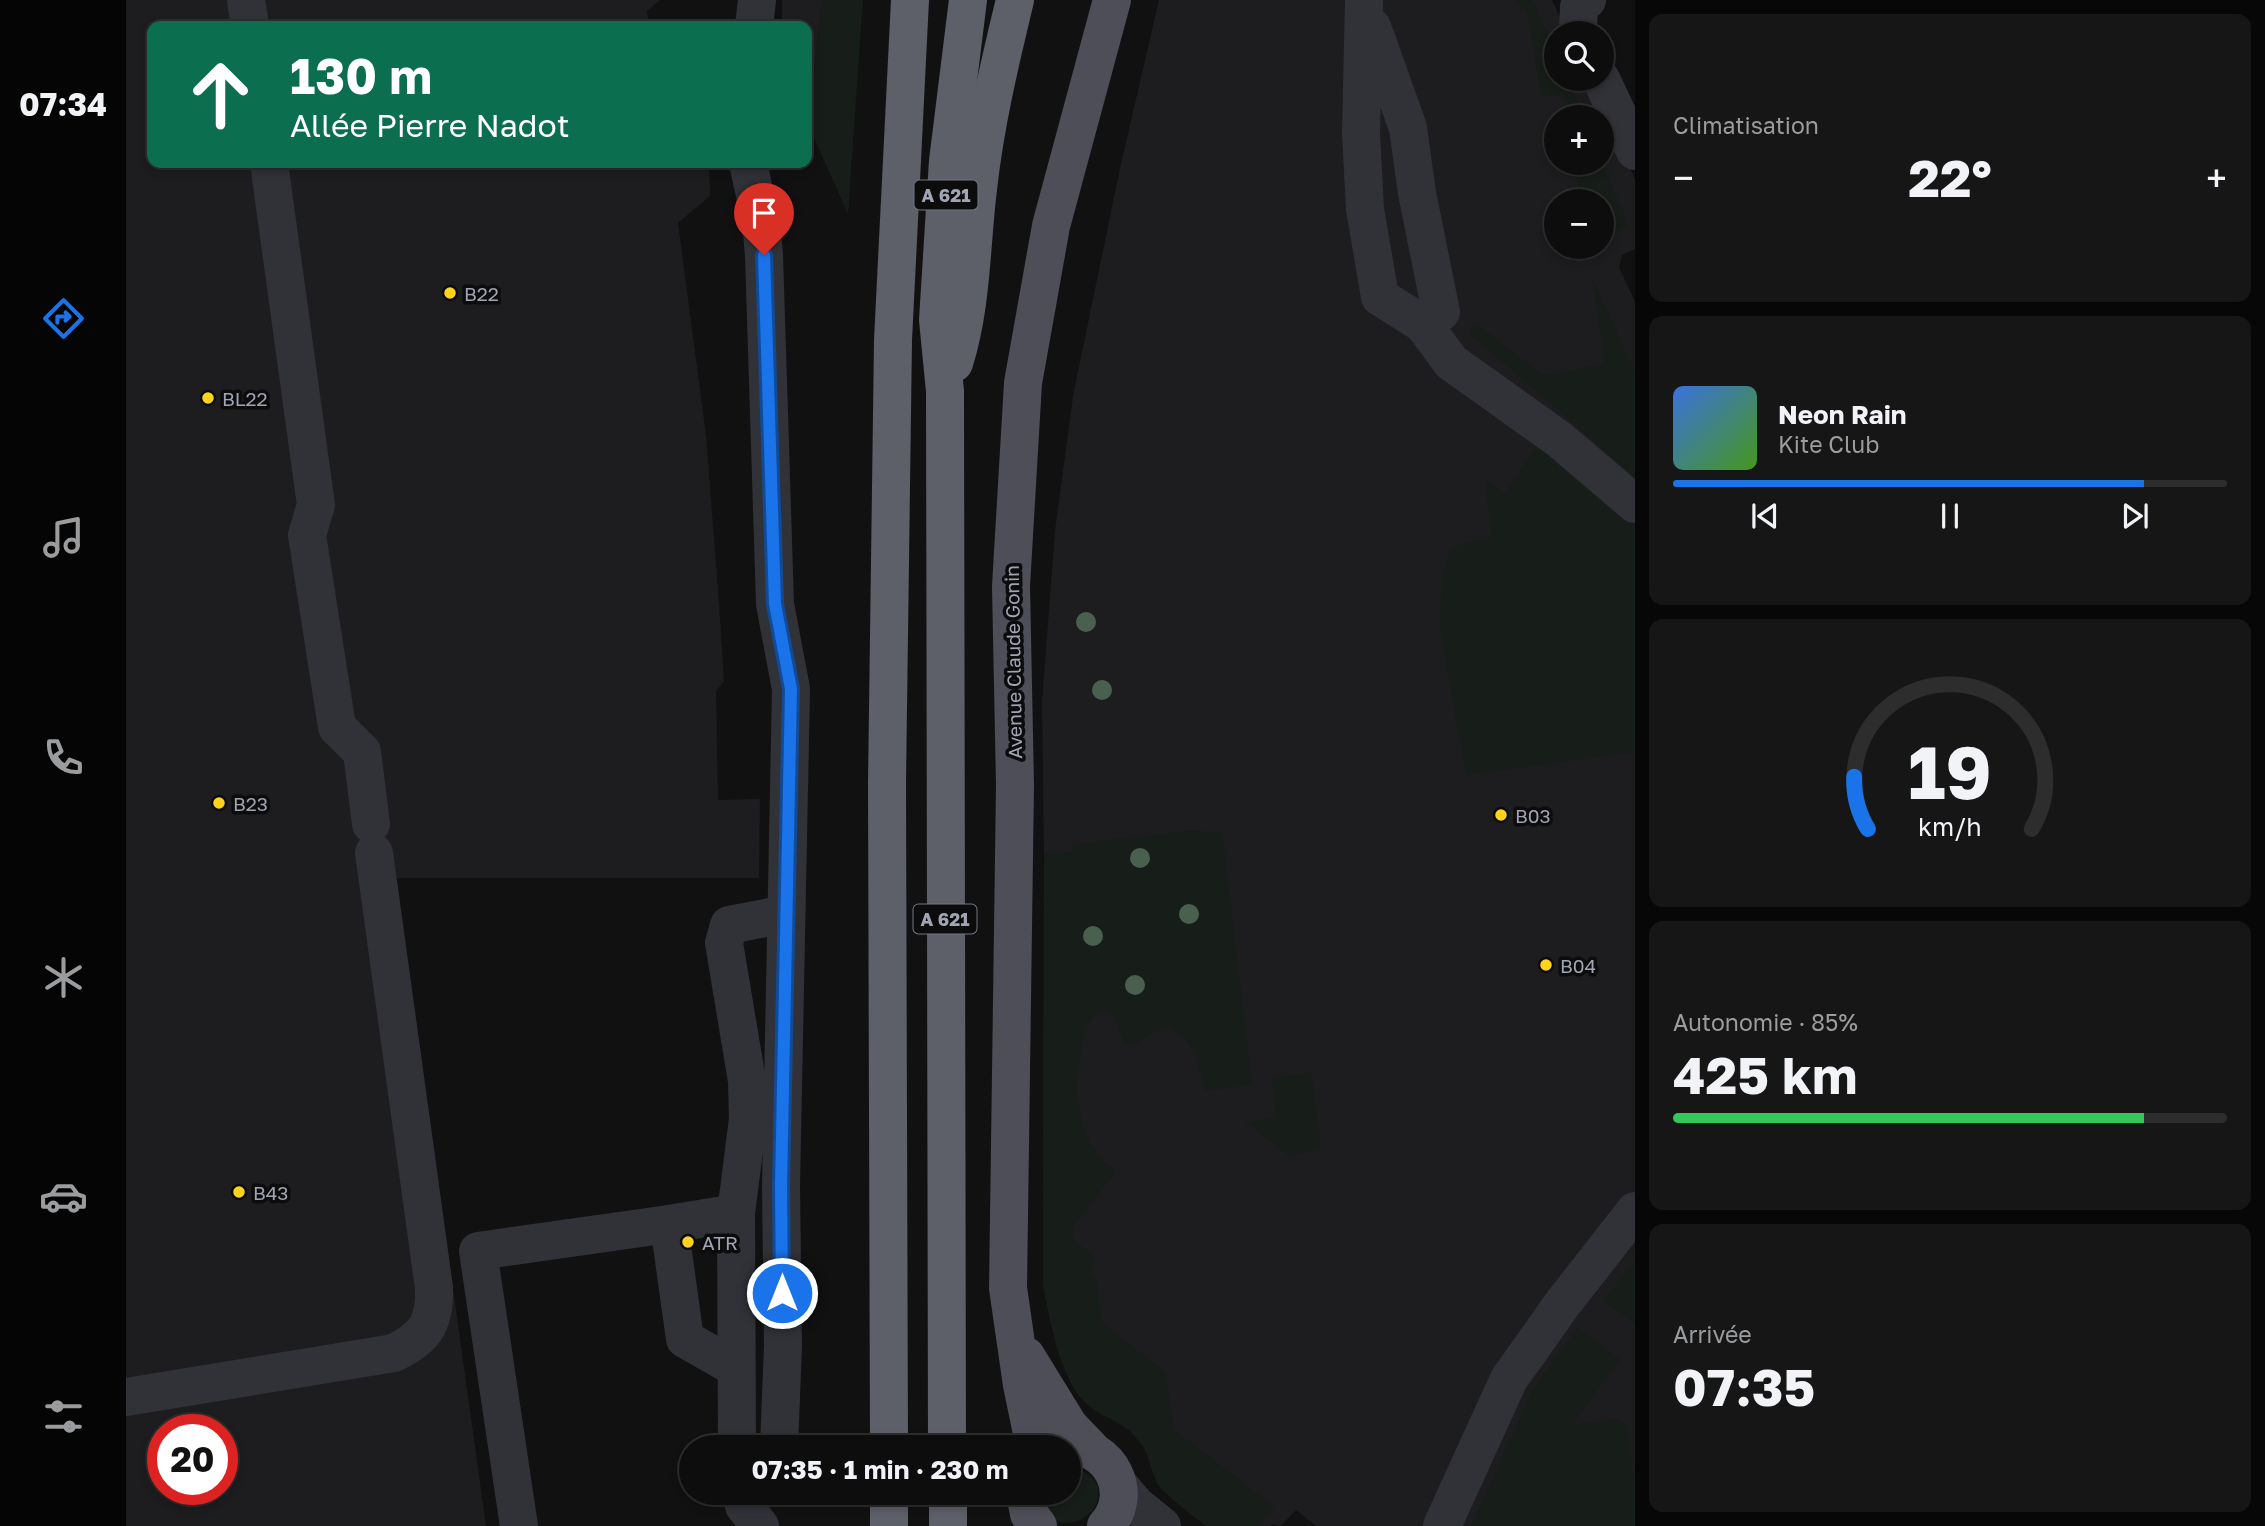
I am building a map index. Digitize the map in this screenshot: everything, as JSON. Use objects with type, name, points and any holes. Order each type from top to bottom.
[{"type":"highway","points":[[905,114],[910,0]]},
{"type":"highway","name":"A 621","points":[[889,1435],[887,783],[893,340],[905,114],[920,0]]},
{"type":"highway","name":"A 621","points":[[947,1435],[945,391],[938,320],[948,161],[968,0]]},
{"type":"highway","points":[[945,391],[964,335],[978,185],[1000,63],[1015,0]]},
{"type":"highway","points":[[889,1505],[889,1526]]},
{"type":"highway","points":[[948,1505],[948,1526]]},
{"type":"main road","name":"Avenue Claude Gonin","points":[[1032,1435],[1022,1385],[1009,1288],[1015,785],[1010,586],[1023,383],[1051,226],[1112,0]]},
{"type":"main road","name":"Avenue Claude Gonin","points":[[1016,1335],[1037,1376],[1069,1426],[1071,1435]]},
{"type":"main road","name":"Avenue Claude Gonin","points":[[1081,1451],[1109,1464],[1119,1485]]},
{"type":"main road","points":[[1106,1526],[1119,1502],[1119,1485]]},
{"type":"street","points":[[246,0],[249,21]]},
{"type":"street","points":[[755,21],[757,0]]},
{"type":"street","points":[[1578,21],[1579,6],[1587,0]]},
{"type":"street","points":[[1365,4],[1408,128],[1417,193],[1441,312],[1423,324]]},
{"type":"street","points":[[1365,4],[1361,133],[1365,209],[1380,297],[1423,324],[1451,362],[1560,440],[1635,504]]},
{"type":"street","points":[[1607,91],[1635,151]]},
{"type":"street","points":[[126,1397],[394,1353],[427,1330],[435,1309],[362,752],[337,727],[307,535],[316,505],[270,168]]},
{"type":"street","points":[[749,168],[761,222],[764,255],[775,604],[791,689],[781,1186],[783,1346],[779,1435]]},
{"type":"street","points":[[737,1435],[736,1213],[748,1119],[747,1081],[724,943],[729,925],[786,914]]},
{"type":"street","points":[[1441,1526],[1509,1379],[1563,1303],[1635,1211]]},
{"type":"street","points":[[519,1526],[478,1251],[736,1213]]},
{"type":"street","points":[[669,1224],[685,1339],[736,1368]]},
{"type":"street","points":[[1119,1485],[1136,1505],[1162,1526]]},
{"type":"street","points":[[744,1505],[760,1526]]},
{"type":"street","points":[[768,1526],[772,1505]]},
{"type":"shaded area","points":[[126,0],[660,0],[647,11],[648,21],[147,21],[147,168],[709,168],[710,196],[678,223],[706,435],[719,604],[724,681],[716,691],[718,800],[760,799],[759,878],[396,878],[486,1526],[126,1526]]},
{"type":"shaded area","points":[[782,0],[823,0],[812,84],[812,21],[782,21]]},
{"type":"shaded area","points":[[823,0],[863,0],[848,214],[812,133],[812,84]]},
{"type":"shaded area","points":[[1159,0],[1552,0],[1562,21],[1544,21],[1544,91],[1594,91],[1600,105],[1544,105],[1544,175],[1614,175],[1614,134],[1635,179],[1635,249],[1622,255],[1619,267],[1635,302],[1635,1526],[1316,1526],[1296,1510],[1281,1526],[1206,1526],[1160,1487],[1146,1450],[1128,1428],[1090,1406],[1080,1396],[1063,1364],[1043,1286],[1042,702],[1055,531],[1073,396],[1120,168]]},
{"type":"shaded area","points":[[1514,0],[1533,0],[1544,25],[1544,91],[1572,91],[1578,105],[1565,105],[1563,95],[1541,97],[1527,11]]},
{"type":"shaded area","points":[[1576,175],[1607,175],[1613,189],[1578,189]]},
{"type":"shaded area","points":[[1614,191],[1629,226],[1614,233]]},
{"type":"shaded area","points":[[1592,277],[1635,373],[1635,477],[1468,332],[1476,324],[1543,375],[1605,364]]},
{"type":"shaded area","points":[[1535,449],[1553,450],[1635,520],[1635,752],[1466,775],[1440,629],[1442,573],[1452,548],[1492,535],[1485,479],[1505,493]]},
{"type":"shaded area","points":[[1189,831],[1222,832],[1252,1084],[1206,1091],[1194,1054],[1178,1032],[1169,1027],[1151,1033],[1136,1045],[1125,1044],[1112,1014],[1102,1011],[1096,1013],[1087,1027],[1081,1049],[1078,1098],[1089,1142],[1101,1158],[1116,1171],[1072,1228],[1073,1240],[1093,1255],[1094,1266],[1089,1273],[1096,1280],[1102,1323],[1165,1372],[1174,1430],[1274,1506],[1259,1526],[1206,1526],[1160,1488],[1138,1439],[1127,1428],[1089,1406],[1070,1382],[1053,1333],[1043,1286],[1044,853],[1072,852],[1072,844]]},
{"type":"shaded area","points":[[1311,1072],[1321,1147],[1291,1157],[1245,1122],[1276,1118],[1272,1078]]},
{"type":"shaded area","points":[[1635,1260],[1635,1324],[1603,1301]]},
{"type":"shaded area","points":[[1578,1328],[1620,1359],[1572,1425],[1616,1418],[1627,1427],[1635,1486],[1635,1526],[1471,1526],[1533,1390]]},
{"type":"shaded area","points":[[1081,1471],[1094,1479],[1098,1498],[1094,1508],[1086,1516],[1075,1522],[1062,1523],[1048,1512],[1045,1505],[1081,1505]]},
{"type":"place","name":"B22","points":[[450,293]]},
{"type":"place","name":"BL22","points":[[208,398]]},
{"type":"place","name":"B23","points":[[219,803]]},
{"type":"place","name":"B03","points":[[1501,815]]},
{"type":"place","name":"B04","points":[[1546,965]]},
{"type":"place","name":"B43","points":[[239,1192]]},
{"type":"place","name":"ATR","points":[[688,1242]]},
{"type":"route","points":[[764,255],[775,604],[791,689],[781,1186],[782,1293]]}]
